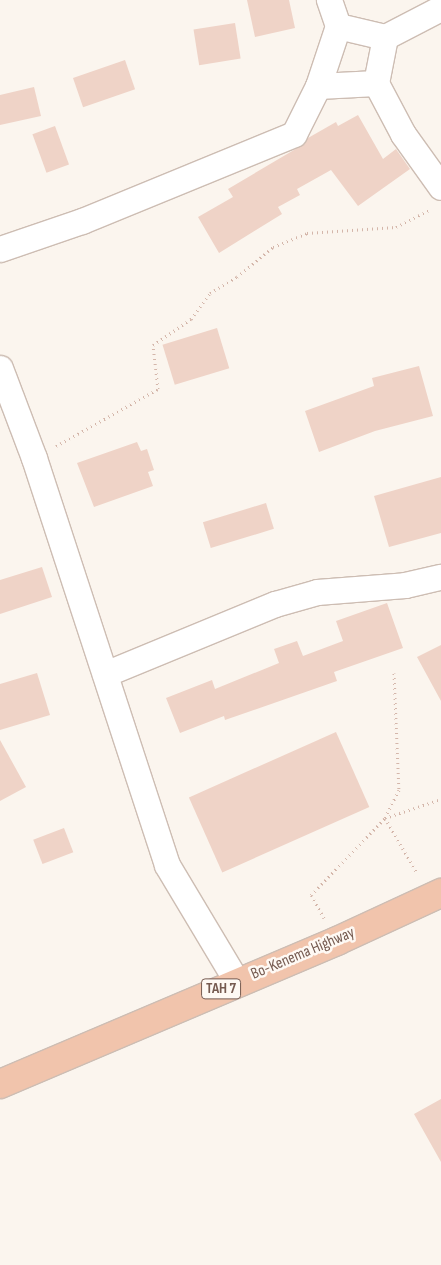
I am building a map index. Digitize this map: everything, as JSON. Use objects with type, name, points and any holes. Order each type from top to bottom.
[{"type":"highway","name":"Bo-Kenema Highway","points":[[0,1084],[336,941],[436,895]]},
{"type":"street","points":[[0,249],[82,221],[294,134],[318,86],[338,26],[329,0]]},
{"type":"street","points":[[338,26],[385,37],[441,8]]},
{"type":"street","points":[[385,37],[376,83],[437,198]]},
{"type":"street","points":[[318,86],[376,83]]},
{"type":"street","points":[[0,368],[34,458],[167,865],[237,982]]},
{"type":"street","points":[[106,674],[275,604],[317,592],[405,586],[441,577]]},
{"type":"path","points":[[34,458],[158,389],[153,345],[191,319],[210,293],[237,276],[273,247],[307,233],[396,227],[437,198]]},
{"type":"path","points":[[336,941],[311,895],[385,818],[399,790],[394,672]]},
{"type":"path","points":[[385,818],[441,799]]},
{"type":"path","points":[[385,818],[436,895]]},
{"type":"building","points":[[247,0],[289,0],[295,28],[255,37]]},
{"type":"building","points":[[235,23],[241,59],[199,65],[194,30]]},
{"type":"building","points":[[125,60],[135,89],[83,107],[73,78]]},
{"type":"building","points":[[34,87],[41,116],[0,125],[0,95]]},
{"type":"building","points":[[358,115],[383,159],[396,149],[410,169],[358,206],[331,170],[297,189],[300,195],[278,207],[282,214],[219,253],[198,217],[233,197],[228,189],[299,147],[308,138],[336,122],[338,126]]},
{"type":"building","points":[[55,126],[69,165],[46,173],[32,134]]},
{"type":"building","points":[[217,328],[229,368],[175,385],[162,345]]},
{"type":"building","points":[[419,366],[433,416],[375,431],[319,452],[305,411],[374,386],[372,378]]},
{"type":"building","points":[[137,442],[141,451],[147,449],[154,470],[148,472],[153,486],[94,507],[77,463]]},
{"type":"building","points":[[441,477],[441,533],[389,547],[374,496]]},
{"type":"building","points":[[266,503],[274,529],[211,548],[203,522]]},
{"type":"building","points":[[42,567],[52,597],[0,614],[0,580]]},
{"type":"building","points":[[387,603],[403,648],[334,672],[337,681],[225,720],[224,716],[180,733],[166,698],[212,680],[215,689],[279,663],[274,649],[297,641],[303,656],[343,641],[336,621]]},
{"type":"building","points":[[441,645],[441,701],[417,657]]},
{"type":"building","points":[[37,673],[50,715],[0,730],[0,684]]},
{"type":"building","points":[[336,732],[369,807],[222,872],[189,797]]},
{"type":"building","points":[[0,740],[26,787],[0,801]]},
{"type":"building","points":[[64,828],[73,852],[43,864],[33,840]]},
{"type":"building","points":[[441,1099],[441,1162],[414,1114]]}]
